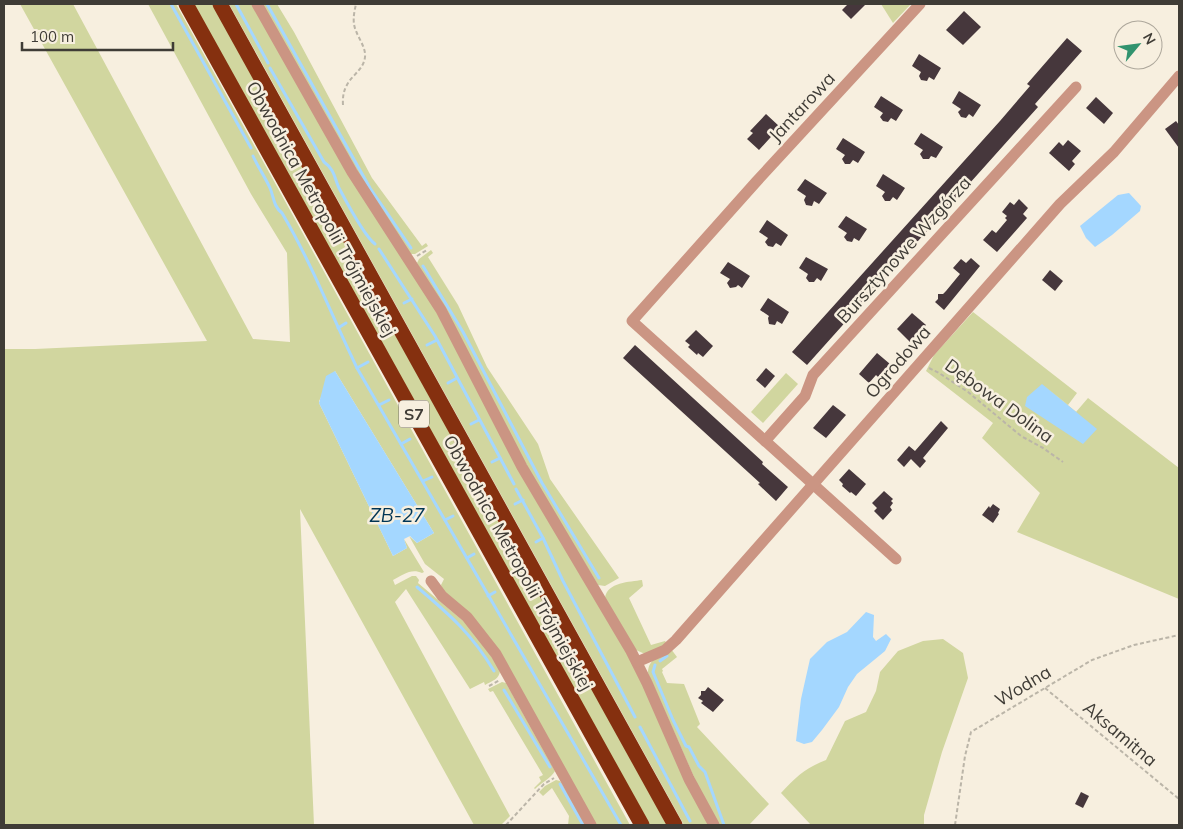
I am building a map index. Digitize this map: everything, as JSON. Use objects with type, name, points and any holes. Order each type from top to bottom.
[{"type":"highway","name":"Obwodnica Metropolii Trójmiejskiej","points":[[186,4],[642,825]]},
{"type":"highway","name":"Obwodnica Metropolii Trójmiejskiej","points":[[220,4],[675,825]]},
{"type":"street","points":[[257,4],[352,172],[441,310],[522,467],[637,662],[689,779],[714,825]]},
{"type":"street","name":"Jantarowa","points":[[765,440],[632,322],[920,4]]},
{"type":"street","name":"Ogrodowa","points":[[637,662],[665,650],[676,640],[1060,204],[1114,152],[1179,76]]},
{"type":"street","name":"Bursztynowe Wzgórza","points":[[765,440],[805,396],[814,375],[1076,87]]},
{"type":"street","points":[[765,440],[896,559]]},
{"type":"street","points":[[431,581],[442,596],[467,617],[496,654],[591,825]]},
{"type":"path","points":[[343,106],[342,95],[365,56],[362,43],[355,29],[353,14],[356,4]]},
{"type":"path","name":"Dębowa Dolina","points":[[919,366],[932,368],[968,392],[1021,436],[1044,448],[1063,462]]},
{"type":"path","name":"Wodna","points":[[954,825],[964,756],[971,732],[1092,660],[1134,645],[1179,635]]},
{"type":"path","name":"Aksamitna","points":[[1045,688],[1179,799]]},
{"type":"path","points":[[506,825],[546,782]]},
{"type":"green space","points":[[20,4],[73,4],[253,339],[290,342],[287,253],[251,194],[148,4],[176,4],[630,825],[595,825],[505,662],[443,592],[441,585],[444,579],[425,564],[409,536],[417,543],[434,533],[335,371],[319,403],[393,556],[407,548],[404,539],[424,572],[414,571],[404,574],[393,580],[395,585],[412,576],[416,576],[419,580],[418,583],[467,624],[482,642],[500,670],[499,676],[493,681],[485,685],[484,682],[470,689],[406,589],[395,602],[510,816],[501,825],[474,825],[300,509],[314,825],[4,825],[4,349],[207,341]]},
{"type":"green space","points":[[193,4],[212,4],[667,825],[648,825]]},
{"type":"green space","points":[[229,4],[252,4],[431,302],[629,656],[709,825],[684,825]]},
{"type":"green space","points":[[262,4],[277,4],[294,32],[372,178],[422,246],[426,243],[428,246],[415,254],[410,254],[369,193]]},
{"type":"green space","points":[[881,4],[911,4],[893,23]]},
{"type":"green space","points":[[431,250],[433,253],[428,257],[458,305],[487,367],[538,444],[550,479],[619,578],[605,586],[598,585],[538,486],[417,263],[419,259]]},
{"type":"green space","points":[[973,312],[1077,393],[1068,405],[1042,384],[1076,412],[1088,398],[1179,468],[1179,599],[1017,532],[1040,493],[982,438],[993,423],[926,371],[934,355]]},
{"type":"green space","points":[[786,373],[798,384],[763,423],[751,412]]},
{"type":"green space","points":[[642,580],[643,586],[629,598],[651,645],[665,641],[668,645],[645,654],[636,650],[605,598],[614,586]]},
{"type":"green space","points":[[943,639],[963,653],[968,678],[942,752],[924,815],[924,825],[811,825],[781,793],[801,774],[812,766],[826,760],[845,721],[866,712],[876,691],[880,672],[898,651],[923,641]]},
{"type":"green space","points":[[671,649],[677,657],[662,669],[667,683],[684,684],[700,724],[697,727],[769,804],[749,825],[718,825],[705,802],[648,673],[652,661]]},
{"type":"green space","points":[[502,682],[506,683],[555,771],[535,789],[541,781],[539,777],[543,775],[493,691],[490,692],[488,689]]},
{"type":"green space","points":[[556,780],[560,781],[587,825],[568,825],[569,816],[552,788],[543,796],[539,792]]},
{"type":"water","points":[[1129,193],[1141,206],[1140,211],[1095,247],[1086,238],[1080,226],[1118,195]]},
{"type":"water","name":"ZB-27","points":[[335,371],[434,533],[417,543],[410,536],[404,539],[407,548],[393,556],[319,403],[326,376]]},
{"type":"water","points":[[1042,384],[1097,429],[1083,444],[1025,406],[1027,397]]},
{"type":"water","points":[[866,612],[874,615],[873,637],[876,641],[886,634],[891,639],[885,651],[857,674],[848,687],[839,707],[812,742],[804,744],[796,741],[801,699],[810,659],[827,642],[847,632]]},
{"type":"building","points":[[848,4],[866,4],[851,19],[842,10]]},
{"type":"building","points":[[964,11],[981,27],[963,45],[946,30]]},
{"type":"building","points":[[1067,38],[1082,51],[1035,104],[1038,107],[807,365],[792,352],[1000,121],[1030,86],[1027,84]]},
{"type":"building","points":[[919,54],[941,68],[934,80],[929,77],[927,81],[921,80],[919,76],[921,72],[912,66]]},
{"type":"building","points":[[959,91],[981,105],[973,117],[969,114],[966,118],[961,117],[958,112],[961,109],[952,103]]},
{"type":"building","points":[[881,96],[903,110],[896,121],[891,118],[888,122],[883,121],[880,117],[883,113],[874,107]]},
{"type":"building","points":[[1096,97],[1113,113],[1104,124],[1086,108]]},
{"type":"building","points":[[766,114],[780,127],[759,150],[747,139],[753,133],[750,131]]},
{"type":"building","points":[[1176,121],[1179,125],[1179,148],[1165,129]]},
{"type":"building","points":[[921,133],[943,147],[936,158],[931,156],[929,159],[923,159],[920,154],[923,150],[914,144]]},
{"type":"building","points":[[843,138],[865,152],[858,163],[853,160],[850,164],[845,164],[842,159],[845,155],[836,149]]},
{"type":"building","points":[[1068,140],[1081,151],[1072,161],[1075,164],[1069,171],[1049,153],[1059,142],[1063,146]]},
{"type":"building","points":[[883,174],[905,188],[897,200],[893,197],[890,201],[885,201],[882,196],[885,192],[876,186]]},
{"type":"building","points":[[805,179],[827,193],[819,204],[814,201],[812,206],[806,205],[804,200],[806,196],[797,190]]},
{"type":"building","points":[[1019,199],[1028,208],[1023,214],[1027,218],[997,252],[983,240],[992,230],[996,233],[1007,220],[1005,218],[1007,216],[1002,212],[1010,202],[1014,205]]},
{"type":"building","points":[[846,216],[867,229],[859,241],[854,238],[852,242],[847,241],[844,237],[847,233],[838,227]]},
{"type":"building","points":[[767,220],[788,235],[781,246],[776,243],[773,247],[768,246],[765,242],[768,238],[759,232]]},
{"type":"building","points":[[806,257],[828,269],[821,281],[817,278],[814,282],[809,282],[806,278],[808,274],[799,268]]},
{"type":"building","points":[[971,258],[980,266],[944,310],[935,302],[938,299],[938,294],[943,294],[960,274],[953,268],[961,259],[966,263]]},
{"type":"building","points":[[728,262],[750,276],[742,288],[738,285],[730,288],[727,283],[730,279],[720,273]]},
{"type":"building","points":[[1050,270],[1063,281],[1055,291],[1042,280]]},
{"type":"building","points":[[768,298],[789,312],[782,324],[777,321],[775,325],[769,324],[769,316],[760,310]]},
{"type":"building","points":[[912,313],[926,325],[910,342],[897,329]]},
{"type":"building","points":[[696,330],[713,346],[703,357],[698,353],[697,355],[688,347],[690,345],[685,341]]},
{"type":"building","points":[[635,345],[788,487],[776,501],[758,484],[760,483],[623,358]]},
{"type":"building","points":[[877,353],[890,364],[878,377],[876,375],[869,383],[859,374]]},
{"type":"building","points":[[766,368],[775,376],[765,388],[756,380]]},
{"type":"building","points":[[833,405],[846,415],[826,438],[813,428]]},
{"type":"building","points":[[941,421],[948,428],[923,458],[926,461],[920,468],[911,459],[904,467],[897,460],[909,446],[915,451]]},
{"type":"building","points":[[849,469],[866,484],[856,496],[842,486],[843,484],[839,480]]},
{"type":"building","points":[[884,491],[893,499],[891,501],[893,503],[890,507],[892,510],[883,520],[874,511],[877,508],[872,503]]},
{"type":"building","points":[[993,504],[1000,509],[993,523],[982,515]]},
{"type":"building","points":[[708,687],[724,700],[713,712],[701,703],[703,701],[698,698],[701,695],[701,691],[705,691]]},
{"type":"building","points":[[1081,792],[1089,796],[1083,808],[1075,804]]},
{"type":"waterway","points":[[171,4],[251,148]]},
{"type":"waterway","points":[[236,4],[268,63]]},
{"type":"waterway","points":[[267,4],[370,188],[411,248]]},
{"type":"waterway","points":[[270,68],[324,162],[332,171],[356,218],[375,244]]},
{"type":"waterway","points":[[253,156],[270,188],[275,204],[282,213],[321,289],[357,368],[621,825]]},
{"type":"waterway","points":[[379,249],[435,336],[514,484]]},
{"type":"waterway","points":[[423,266],[463,332],[542,483],[599,578]]},
{"type":"waterway","points":[[404,303],[412,299]]},
{"type":"waterway","points":[[338,328],[346,323]]},
{"type":"waterway","points":[[427,345],[437,340]]},
{"type":"waterway","points":[[357,368],[368,362]]},
{"type":"waterway","points":[[448,383],[457,378]]},
{"type":"waterway","points":[[379,405],[389,400]]},
{"type":"waterway","points":[[471,424],[479,420]]},
{"type":"waterway","points":[[401,444],[410,439]]},
{"type":"waterway","points":[[492,462],[500,458]]},
{"type":"waterway","points":[[423,481],[432,477]]},
{"type":"waterway","points":[[516,489],[635,717]]},
{"type":"waterway","points":[[515,504],[523,500]]},
{"type":"waterway","points":[[445,520],[453,516]]},
{"type":"waterway","points":[[536,542],[543,538]]},
{"type":"waterway","points":[[467,558],[474,554]]},
{"type":"waterway","points":[[417,587],[459,625],[477,646],[494,671]]},
{"type":"waterway","points":[[488,596],[495,592]]},
{"type":"waterway","points":[[660,661],[667,656]]},
{"type":"waterway","points":[[655,665],[653,672],[673,720],[686,746],[689,747],[699,766],[705,772],[724,825]]},
{"type":"waterway","points":[[504,690],[550,767]]},
{"type":"waterway","points":[[640,727],[690,821]]},
{"type":"waterway","points":[[560,784],[583,825]]}]
